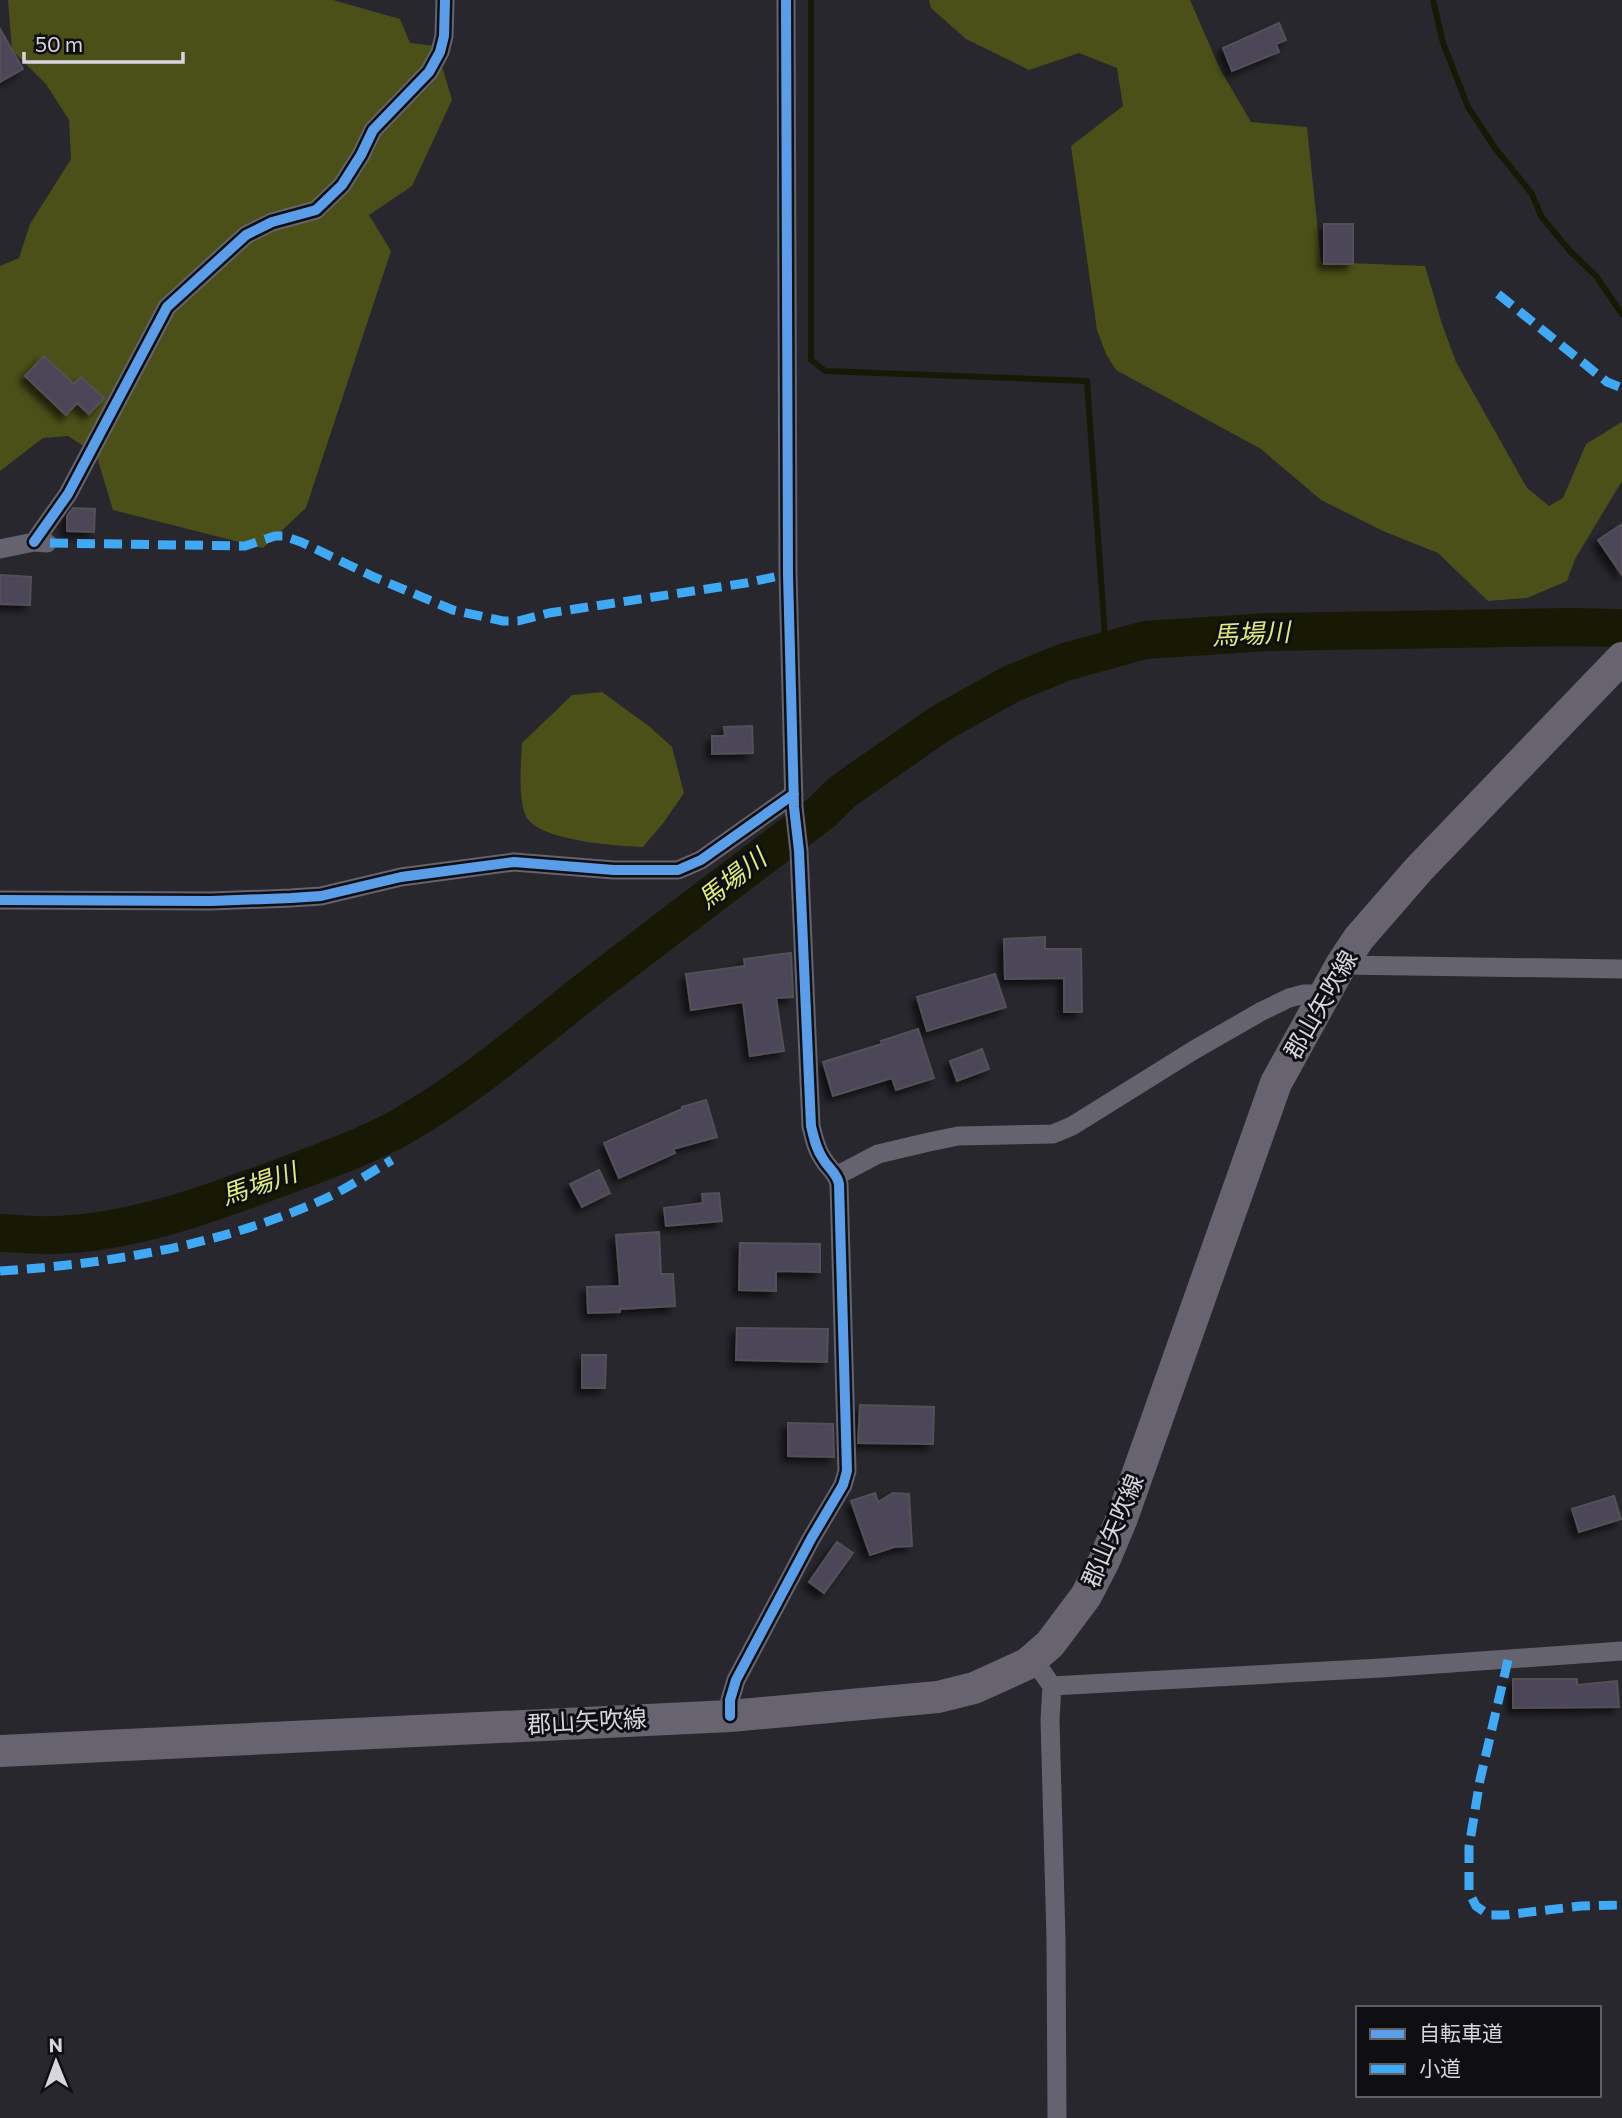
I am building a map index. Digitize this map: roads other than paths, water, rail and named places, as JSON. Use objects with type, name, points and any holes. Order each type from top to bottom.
[{"type":"main road","name":"郡山矢吹線","points":[[0,1751],[730,1716],[938,1697],[974,1688],[1027,1664],[1050,1644],[1086,1596],[1104,1562],[1276,1083],[1341,965],[1359,938],[1419,869],[1622,658]]},
{"type":"street","points":[[0,549],[42,542],[167,307],[246,236],[272,222],[316,210],[342,185],[373,130],[429,72],[440,52],[444,36],[445,0]]},
{"type":"street","points":[[730,1716],[730,1700],[736,1680],[811,1539],[844,1485],[848,1471],[838,1175],[825,1163],[815,1146],[811,1126],[799,851],[794,801],[788,574],[786,0]]},
{"type":"street","points":[[0,900],[211,901],[321,896],[401,877],[514,862],[614,870],[678,870],[701,860],[794,801]]},
{"type":"street","points":[[1341,965],[1622,969]]},
{"type":"street","points":[[838,1175],[878,1154],[958,1136],[1053,1134],[1072,1126],[1262,1011],[1304,994],[1326,994]]},
{"type":"street","points":[[1052,1686],[1622,1651]]},
{"type":"street","points":[[1033,1659],[1052,1686],[1050,1720],[1056,1940],[1057,2118]]},
{"type":"waterway","points":[[811,0],[811,360],[825,371],[1087,381],[1106,651]]},
{"type":"waterway","points":[[1433,0],[1443,43],[1468,107],[1495,148],[1532,194],[1541,216],[1570,251],[1596,276],[1622,314]]},
{"type":"waterway","name":"馬場川","points":[[0,1233],[83,1233],[141,1223],[227,1197],[327,1160],[399,1128],[452,1095],[502,1058],[822,812],[842,792],[941,723],[1011,684],[1065,662],[1145,640],[1268,632],[1622,628]]}]
